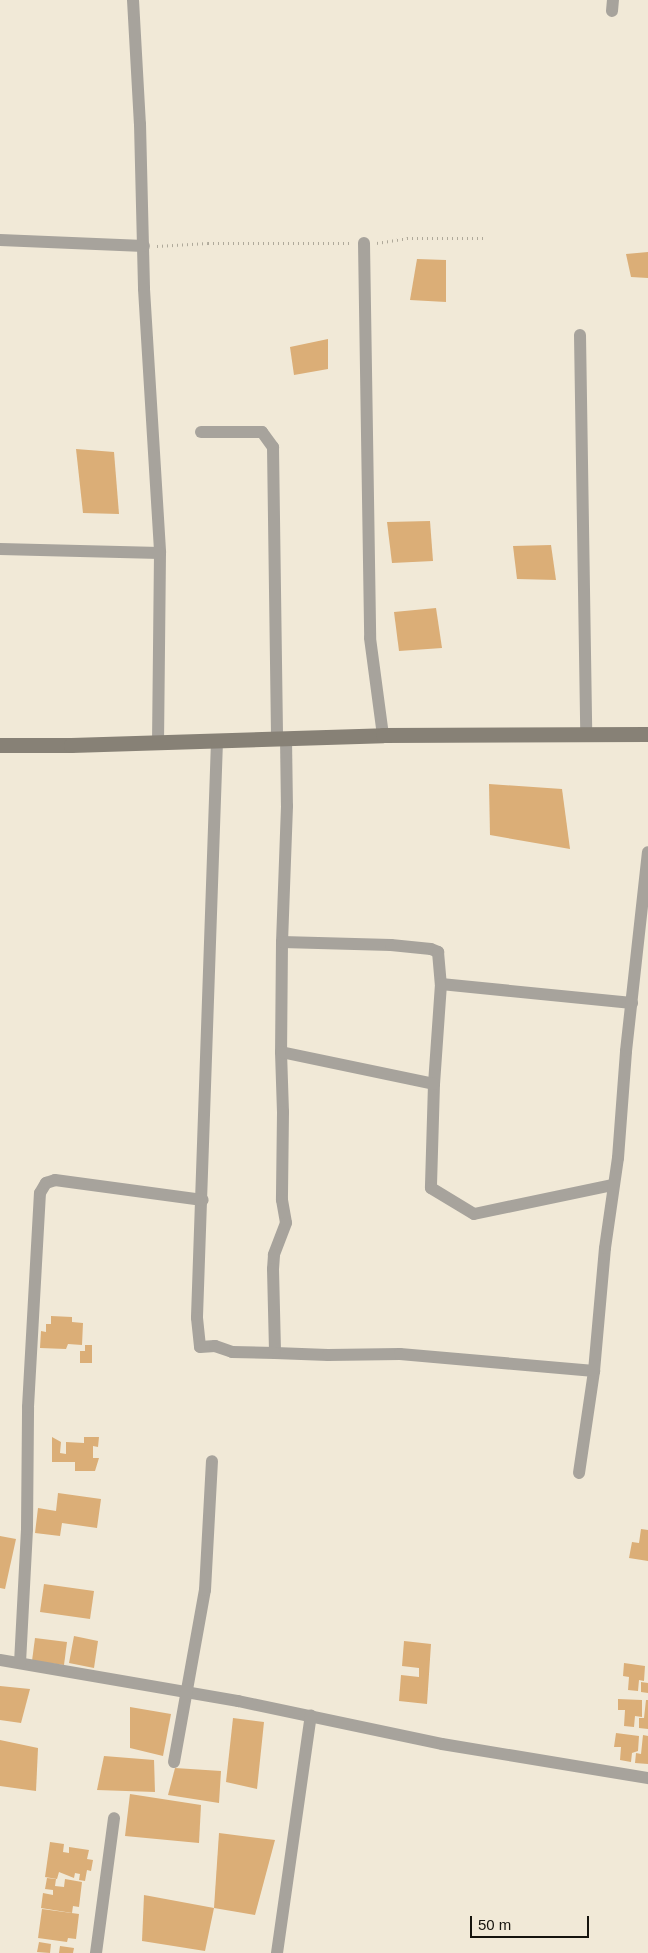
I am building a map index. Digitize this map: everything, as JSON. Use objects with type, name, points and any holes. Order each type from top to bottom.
[{"type":"main road","points":[[0,745],[71,746],[383,735],[648,734]]},
{"type":"street","points":[[132,0],[144,246],[144,289],[160,553],[158,742]]},
{"type":"street","points":[[0,240],[144,246]]},
{"type":"street","points":[[364,243],[370,638],[383,735]]},
{"type":"street","points":[[580,335],[586,735]]},
{"type":"street","points":[[201,432],[262,432],[274,447],[281,738],[287,806],[282,942],[281,1052],[283,1112],[282,1200],[286,1223],[274,1255],[274,1353]]},
{"type":"street","points":[[0,549],[160,553]]},
{"type":"street","points":[[217,741],[203,1200],[197,1282],[200,1347],[215,1346],[232,1352],[328,1355],[400,1354],[594,1371]]},
{"type":"street","points":[[578,1473],[594,1371],[613,1185],[618,1158],[626,1051],[645,905],[648,852]]},
{"type":"street","points":[[282,942],[391,945],[435,950],[438,952],[441,984],[434,1084],[431,1188],[474,1214],[613,1185]]},
{"type":"street","points":[[441,984],[632,1003]]},
{"type":"street","points":[[281,1052],[434,1084]]},
{"type":"street","points":[[20,1663],[27,1529],[28,1407],[40,1193],[46,1183],[55,1180],[203,1200]]},
{"type":"street","points":[[174,1762],[205,1590],[212,1461]]},
{"type":"street","points":[[0,1660],[109,1677],[311,1715],[442,1744],[648,1778]]},
{"type":"street","points":[[277,1953],[311,1715]]},
{"type":"street","points":[[96,1953],[114,1818]]},
{"type":"path","points":[[144,246],[208,243],[380,243],[407,238],[484,238]]},
{"type":"building","points":[[648,252],[648,278],[631,277],[626,254]]},
{"type":"building","points":[[417,259],[446,260],[446,302],[410,300]]},
{"type":"building","points":[[328,339],[328,369],[294,375],[290,347]]},
{"type":"building","points":[[76,449],[114,452],[119,514],[83,513]]},
{"type":"building","points":[[430,521],[433,561],[392,563],[387,522]]},
{"type":"building","points":[[551,545],[556,580],[517,579],[513,546]]},
{"type":"building","points":[[436,608],[442,648],[399,651],[394,612]]},
{"type":"building","points":[[489,784],[562,789],[570,849],[490,835]]},
{"type":"building","points":[[51,1316],[72,1317],[72,1322],[83,1323],[82,1345],[68,1344],[66,1349],[40,1348],[41,1331],[46,1332],[46,1324],[51,1324]]},
{"type":"building","points":[[85,1345],[92,1345],[92,1363],[80,1363],[80,1351],[85,1351]]},
{"type":"building","points":[[52,1437],[61,1442],[60,1453],[66,1454],[66,1442],[84,1443],[84,1437],[99,1437],[98,1447],[93,1446],[93,1458],[99,1458],[95,1471],[75,1471],[75,1462],[52,1462]]},
{"type":"building","points":[[58,1493],[101,1499],[97,1528],[62,1523],[60,1536],[35,1533],[38,1508],[56,1511]]},
{"type":"building","points":[[641,1529],[648,1530],[648,1561],[629,1558],[632,1542],[639,1543]]},
{"type":"building","points":[[0,1536],[16,1539],[5,1589],[0,1588]]},
{"type":"building","points":[[44,1584],[94,1591],[90,1619],[40,1612]]},
{"type":"building","points":[[74,1636],[98,1641],[94,1668],[69,1663]]},
{"type":"building","points":[[35,1638],[67,1642],[64,1665],[32,1661]]},
{"type":"building","points":[[404,1641],[431,1644],[427,1704],[399,1701],[401,1675],[419,1677],[419,1668],[402,1666]]},
{"type":"building","points":[[624,1663],[645,1666],[644,1681],[639,1680],[638,1691],[628,1690],[629,1677],[623,1676]]},
{"type":"building","points":[[641,1682],[648,1683],[648,1693],[641,1692]]},
{"type":"building","points":[[0,1686],[30,1689],[21,1723],[0,1720]]},
{"type":"building","points":[[618,1699],[642,1700],[642,1717],[635,1716],[634,1727],[624,1726],[625,1710],[618,1710]]},
{"type":"building","points":[[646,1700],[648,1700],[648,1729],[639,1728],[639,1718],[644,1718]]},
{"type":"building","points":[[130,1707],[171,1714],[163,1756],[130,1748]]},
{"type":"building","points":[[233,1718],[264,1722],[257,1789],[226,1782]]},
{"type":"building","points":[[616,1733],[639,1736],[638,1751],[632,1753],[631,1762],[620,1760],[621,1747],[614,1747]]},
{"type":"building","points":[[643,1735],[648,1736],[648,1764],[635,1763],[636,1753],[641,1754]]},
{"type":"building","points":[[0,1740],[38,1748],[36,1791],[0,1786]]},
{"type":"building","points":[[104,1756],[154,1760],[155,1792],[97,1790]]},
{"type":"building","points":[[175,1768],[221,1771],[219,1803],[168,1795]]},
{"type":"building","points":[[130,1794],[201,1805],[199,1843],[125,1836]]},
{"type":"building","points":[[219,1833],[275,1840],[255,1915],[214,1908]]},
{"type":"building","points":[[50,1842],[64,1844],[63,1852],[69,1853],[69,1847],[89,1850],[87,1859],[93,1860],[91,1871],[87,1870],[85,1881],[79,1880],[80,1874],[75,1873],[74,1878],[59,1872],[57,1879],[45,1877]]},
{"type":"building","points":[[47,1878],[56,1879],[55,1886],[64,1887],[65,1879],[82,1882],[79,1907],[73,1906],[72,1913],[41,1908],[43,1893],[53,1895],[53,1890],[45,1889]]},
{"type":"building","points":[[144,1895],[214,1908],[205,1951],[142,1941]]},
{"type":"building","points":[[42,1909],[79,1914],[76,1939],[68,1938],[67,1942],[38,1938]]},
{"type":"building","points":[[39,1942],[51,1944],[50,1953],[37,1952]]},
{"type":"building","points":[[60,1946],[74,1948],[73,1953],[59,1953]]}]
